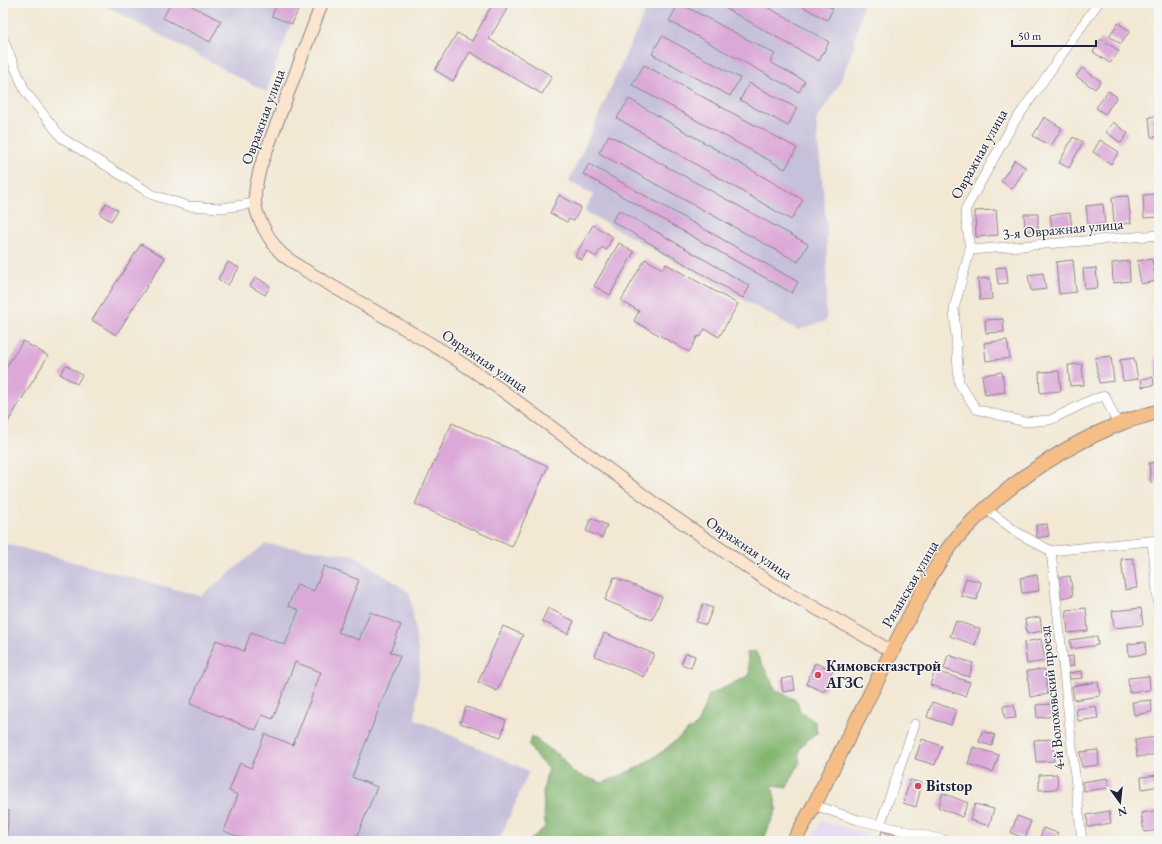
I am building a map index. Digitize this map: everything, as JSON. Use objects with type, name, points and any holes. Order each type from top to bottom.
[{"type":"main road","name":"Рязанская улица","points":[[794,841],[814,805],[927,582],[942,557],[961,533],[986,509],[1038,467],[1118,425],[1159,411]]},
{"type":"street","name":"Овражная улица","points":[[322,3],[256,184],[254,203],[262,225],[276,247],[284,256],[298,266],[454,358],[503,391],[658,506],[766,580],[891,651]]},
{"type":"street","name":"Овражная улица","points":[[1098,3],[1013,124],[965,210],[970,250],[954,308],[959,383],[976,409],[1025,422],[1050,420],[1093,399],[1105,396],[1118,425]]},
{"type":"street","points":[[3,39],[25,91],[62,138],[153,195],[188,206],[222,208],[254,203]]},
{"type":"street","name":"3-я Овражная улица","points":[[970,250],[1159,235]]},
{"type":"street","points":[[986,509],[1018,533],[1051,551],[1155,540],[1159,610]]},
{"type":"street","name":"4-й Волоховский проезд","points":[[1051,551],[1082,841]]},
{"type":"street","points":[[880,825],[915,724]]},
{"type":"street","points":[[814,805],[858,820],[948,841]]},
{"type":"shaded area","points":[[100,3],[299,3],[266,92]]},
{"type":"shaded area","points":[[649,3],[863,3],[854,46],[839,85],[816,121],[827,228],[826,321],[798,330],[584,211],[593,195],[569,181]]},
{"type":"shaded area","points":[[3,543],[201,596],[265,544],[354,555],[410,593],[420,666],[415,719],[529,771],[499,841],[3,841]]},
{"type":"shaded area","points":[[821,821],[891,841],[810,841]]},
{"type":"green space","points":[[755,651],[776,690],[797,701],[800,711],[815,722],[817,733],[800,748],[800,762],[787,787],[772,785],[777,808],[765,836],[761,841],[529,841],[545,827],[543,792],[548,768],[537,758],[529,745],[531,736],[560,756],[573,773],[603,783],[637,768],[662,752],[697,725],[709,695],[750,675],[747,653]]},
{"type":"building","points":[[171,3],[186,3],[221,21],[210,42],[163,18]]},
{"type":"building","points":[[277,3],[301,3],[292,24],[272,16]]},
{"type":"building","points":[[493,3],[498,3],[507,9],[489,39],[552,76],[542,94],[470,52],[453,81],[435,70],[457,33],[472,41]]},
{"type":"building","points":[[679,3],[775,54],[770,62],[805,81],[799,92],[669,21]]},
{"type":"building","points":[[716,3],[760,3],[829,42],[819,61]]},
{"type":"building","points":[[796,3],[823,3],[833,9],[827,20]]},
{"type":"building","points":[[1118,23],[1130,31],[1121,44],[1109,36]]},
{"type":"building","points":[[662,36],[740,78],[730,96],[652,54]]},
{"type":"building","points":[[1101,39],[1119,51],[1110,63],[1093,52]]},
{"type":"building","points":[[644,65],[797,148],[785,169],[632,85]]},
{"type":"building","points":[[1082,68],[1101,81],[1095,89],[1076,76]]},
{"type":"building","points":[[749,83],[797,108],[788,126],[740,100]]},
{"type":"building","points":[[1108,91],[1117,97],[1105,114],[1096,108]]},
{"type":"building","points":[[629,99],[803,200],[791,220],[617,118]]},
{"type":"building","points":[[1159,116],[1159,137],[1151,137],[1149,117]]},
{"type":"building","points":[[1044,117],[1062,128],[1051,146],[1033,136]]},
{"type":"building","points":[[1113,122],[1128,133],[1121,143],[1106,132]]},
{"type":"building","points":[[609,135],[808,244],[798,262],[599,153]]},
{"type":"building","points":[[1073,137],[1083,142],[1069,168],[1059,163]]},
{"type":"building","points":[[1100,140],[1119,152],[1111,164],[1093,152]]},
{"type":"building","points":[[1015,160],[1026,168],[1012,189],[1001,181]]},
{"type":"building","points":[[589,164],[798,282],[792,293],[583,174]]},
{"type":"building","points":[[1159,194],[1159,217],[1144,218],[1143,195]]},
{"type":"building","points":[[559,195],[581,207],[574,221],[569,219],[567,222],[550,213]]},
{"type":"building","points":[[1128,196],[1131,223],[1114,225],[1112,197]]},
{"type":"building","points":[[106,203],[118,210],[111,221],[100,214]]},
{"type":"building","points":[[1103,204],[1105,224],[1088,225],[1086,206]]},
{"type":"building","points":[[619,210],[750,286],[743,298],[612,221]]},
{"type":"building","points":[[996,210],[998,235],[976,237],[975,211]]},
{"type":"building","points":[[1070,213],[1072,227],[1052,229],[1050,215]]},
{"type":"building","points":[[1024,214],[1038,214],[1038,231],[1025,231]]},
{"type":"building","points":[[593,225],[613,237],[606,250],[602,247],[596,257],[587,251],[582,260],[575,256]]},
{"type":"building","points":[[619,243],[634,252],[610,295],[594,286]]},
{"type":"building","points":[[141,244],[165,258],[116,335],[92,320]]},
{"type":"building","points":[[645,259],[663,269],[666,264],[738,304],[719,337],[705,329],[700,337],[698,336],[689,352],[634,321],[639,311],[621,301]]},
{"type":"building","points":[[1152,259],[1156,281],[1141,284],[1137,261]]},
{"type":"building","points":[[1073,260],[1076,292],[1059,294],[1056,262]]},
{"type":"building","points":[[1129,261],[1130,281],[1113,283],[1112,263]]},
{"type":"building","points":[[228,262],[239,268],[228,285],[218,279]]},
{"type":"building","points":[[1006,267],[1008,283],[998,284],[996,268]]},
{"type":"building","points":[[1096,268],[1098,288],[1085,289],[1083,269]]},
{"type":"building","points":[[1043,273],[1046,289],[1031,291],[1028,275]]},
{"type":"building","points":[[256,277],[270,286],[265,295],[250,286]]},
{"type":"building","points":[[990,278],[992,299],[980,300],[978,279]]},
{"type":"building","points":[[1003,319],[1004,332],[986,333],[985,320]]},
{"type":"building","points":[[1007,340],[1010,358],[986,361],[984,343]]},
{"type":"building","points":[[23,341],[48,356],[3,430],[3,372]]},
{"type":"building","points":[[1111,356],[1114,381],[1099,383],[1095,358]]},
{"type":"building","points":[[1155,356],[1159,356],[1159,376],[1155,376]]},
{"type":"building","points":[[1134,358],[1138,379],[1123,381],[1120,360]]},
{"type":"building","points":[[1082,364],[1084,385],[1070,386],[1068,365]]},
{"type":"building","points":[[66,365],[82,375],[77,384],[60,374]]},
{"type":"building","points":[[1059,371],[1061,391],[1040,393],[1039,372]]},
{"type":"building","points":[[1002,372],[1005,392],[985,395],[982,375]]},
{"type":"building","points":[[1153,377],[1154,385],[1142,387],[1141,379]]},
{"type":"building","points":[[452,423],[548,466],[512,547],[415,504]]},
{"type":"building","points":[[1159,462],[1159,482],[1151,483],[1149,463]]},
{"type":"building","points":[[591,518],[607,525],[602,538],[586,531]]},
{"type":"building","points":[[1047,524],[1049,536],[1037,538],[1036,525]]},
{"type":"building","points":[[1133,558],[1137,588],[1125,590],[1121,559]]},
{"type":"building","points":[[324,566],[359,580],[338,632],[359,640],[370,612],[401,625],[390,652],[400,656],[352,777],[377,787],[355,841],[250,841],[224,831],[238,795],[229,791],[240,763],[251,768],[265,734],[293,745],[321,672],[295,662],[273,719],[262,715],[256,730],[190,704],[216,640],[244,651],[251,632],[285,645],[299,610],[288,606],[297,584],[314,591]]},
{"type":"building","points":[[1037,575],[1039,591],[1022,593],[1020,578]]},
{"type":"building","points":[[1070,576],[1073,596],[1059,598],[1056,578]]},
{"type":"building","points":[[614,577],[662,597],[652,620],[605,600]]},
{"type":"building","points":[[966,578],[981,582],[977,600],[961,596]]},
{"type":"building","points":[[703,604],[713,608],[706,625],[696,622]]},
{"type":"building","points":[[548,608],[574,621],[568,634],[542,621]]},
{"type":"building","points":[[1086,608],[1088,631],[1068,633],[1066,610]]},
{"type":"building","points":[[1141,608],[1143,625],[1114,628],[1112,611]]},
{"type":"building","points":[[1040,617],[1042,631],[1027,634],[1025,619]]},
{"type":"building","points":[[956,621],[980,629],[975,645],[950,636]]},
{"type":"building","points":[[503,626],[523,635],[497,691],[478,682]]},
{"type":"building","points":[[604,633],[654,654],[644,677],[595,656]]},
{"type":"building","points":[[1097,636],[1098,645],[1071,649],[1070,640]]},
{"type":"building","points":[[1041,639],[1045,661],[1027,664],[1024,642]]},
{"type":"building","points":[[1145,642],[1146,654],[1129,656],[1128,644]]},
{"type":"building","points":[[686,653],[695,656],[691,668],[681,664]]},
{"type":"building","points":[[948,655],[973,663],[969,677],[944,669]]},
{"type":"building","points":[[1073,656],[1074,666],[1065,667],[1064,657]]},
{"type":"building","points":[[815,663],[833,670],[824,692],[806,684]]},
{"type":"building","points":[[1045,669],[1048,694],[1030,697],[1027,671]]},
{"type":"building","points":[[935,671],[970,682],[965,696],[930,685]]},
{"type":"building","points":[[1082,671],[1083,678],[1070,679],[1069,673]]},
{"type":"building","points":[[1149,676],[1150,690],[1129,692],[1128,678]]},
{"type":"building","points":[[793,677],[795,690],[783,692],[781,679]]},
{"type":"building","points":[[1098,682],[1100,696],[1074,700],[1072,686]]},
{"type":"building","points":[[1151,700],[1152,712],[1134,715],[1132,702]]},
{"type":"building","points":[[932,702],[956,710],[951,725],[927,717]]},
{"type":"building","points":[[1052,704],[1053,716],[1037,718],[1036,705]]},
{"type":"building","points":[[1014,705],[1016,718],[1005,719],[1003,706]]},
{"type":"building","points":[[1096,706],[1098,718],[1078,721],[1076,709]]},
{"type":"building","points":[[466,707],[506,720],[501,737],[460,723]]},
{"type":"building","points":[[982,731],[995,735],[992,746],[979,742]]},
{"type":"building","points":[[1156,737],[1158,754],[1137,757],[1135,740]]},
{"type":"building","points":[[922,739],[942,746],[935,765],[915,759]]},
{"type":"building","points":[[1052,739],[1054,761],[1036,762],[1034,740]]},
{"type":"building","points":[[973,747],[999,755],[993,772],[968,764]]},
{"type":"building","points":[[1098,750],[1099,765],[1082,767],[1080,752]]},
{"type":"building","points":[[1057,774],[1058,789],[1039,790],[1039,775]]},
{"type":"building","points":[[1158,775],[1159,786],[1142,789],[1141,777]]},
{"type":"building","points":[[1107,778],[1109,788],[1084,791],[1082,782]]},
{"type":"building","points":[[910,780],[922,783],[916,807],[903,803]]},
{"type":"building","points":[[943,793],[968,803],[962,817],[938,807]]},
{"type":"building","points":[[975,804],[994,809],[989,826],[970,820]]},
{"type":"building","points":[[3,810],[9,811],[6,841],[3,841]]},
{"type":"building","points":[[1159,810],[1159,830],[1144,832],[1141,813]]},
{"type":"building","points":[[1109,811],[1111,823],[1088,827],[1087,815]]},
{"type":"building","points":[[1017,816],[1031,821],[1025,838],[1011,833]]},
{"type":"building","points":[[1043,828],[1058,833],[1055,841],[1039,841]]},
{"type":"building","points":[[882,831],[905,838],[904,841],[879,841]]},
{"type":"building","points":[[404,837],[404,841],[388,841],[387,838]]},
{"type":"place","name":"Кимовскгазстрой АГЗС","points":[[818,675]]},
{"type":"place","name":"Bitstop","points":[[918,786]]}]
